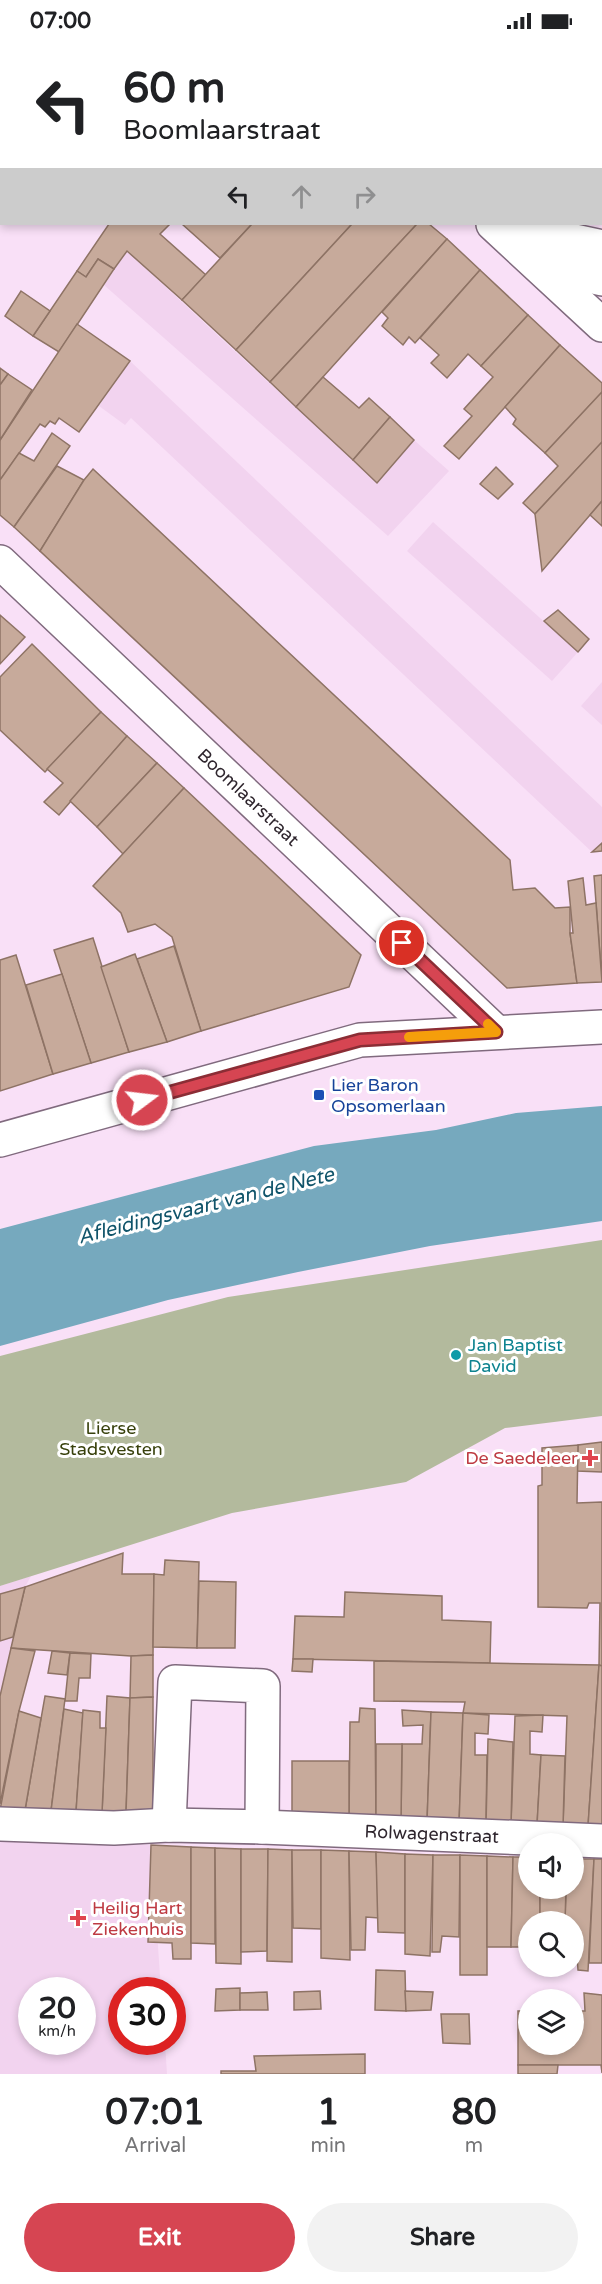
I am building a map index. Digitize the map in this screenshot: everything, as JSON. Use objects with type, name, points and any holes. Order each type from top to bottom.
[{"type":"street","points":[[496,225],[595,314]]},
{"type":"street","points":[[500,225],[602,247]]},
{"type":"street","points":[[537,264],[602,279]]},
{"type":"street","name":"Boomlaarstraat","points":[[0,562],[496,1032]]},
{"type":"street","points":[[0,1140],[360,1040],[602,1027]]},
{"type":"street","points":[[169,1826],[175,1682],[263,1686],[262,1827]]},
{"type":"street","name":"Rolwagenstraat","points":[[0,1824],[114,1828],[262,1827],[602,1841]]},
{"type":"shaded area","points":[[127,251],[377,483],[414,440],[449,471],[388,536],[104,285]]},
{"type":"shaded area","points":[[130,361],[602,807],[602,843],[592,852],[131,418],[125,425],[99,406]]},
{"type":"shaded area","points":[[433,522],[578,652],[552,681],[407,551]]},
{"type":"shaded area","points":[[602,682],[602,725],[581,706]]},
{"type":"shaded area","points":[[31,1576],[25,1587],[0,1696],[0,1586]]},
{"type":"shaded area","name":"Heilig Hart Ziekenhuis","points":[[0,1841],[151,1845],[160,1977],[108,1977],[108,2055],[166,2055],[167,2074],[0,2074]]},
{"type":"green space","name":"Lierse Stadsvesten","points":[[602,1240],[602,1416],[505,1428],[406,1482],[232,1513],[0,1586],[0,1356],[228,1297]]},
{"type":"water","name":"Afleidingsvaart van de Nete","points":[[602,1106],[602,1221],[430,1246],[298,1272],[168,1300],[0,1346],[0,1229],[314,1146],[436,1130],[516,1113]]},
{"type":"building","points":[[108,225],[169,225],[160,234],[206,275],[182,300],[127,251],[114,269],[98,259],[86,277],[77,271]]},
{"type":"building","points":[[183,225],[251,225],[220,258]]},
{"type":"building","points":[[251,225],[351,225],[236,350],[182,300]]},
{"type":"building","points":[[351,225],[416,225],[270,382],[236,350]]},
{"type":"building","points":[[416,225],[430,225],[447,239],[296,407],[270,382]]},
{"type":"building","points":[[447,239],[480,270],[415,343],[409,337],[403,345],[382,326],[388,318],[382,312]]},
{"type":"building","points":[[98,259],[114,269],[59,352],[33,336],[77,271],[86,277]]},
{"type":"building","points":[[480,270],[528,315],[481,366],[468,354],[447,378],[431,363],[439,355],[420,338]]},
{"type":"building","points":[[21,291],[50,311],[33,336],[5,316]]},
{"type":"building","points":[[528,315],[560,345],[459,459],[444,446],[472,416],[464,409],[493,377],[481,366]]},
{"type":"building","points":[[77,324],[130,361],[79,432],[59,418],[55,424],[50,421],[45,427],[40,424],[0,480],[0,440]]},
{"type":"building","points":[[560,345],[602,383],[602,392],[545,453],[513,424],[516,419],[505,407]]},
{"type":"building","points":[[0,368],[8,374],[0,385]]},
{"type":"building","points":[[8,374],[32,390],[0,440],[0,385]]},
{"type":"building","points":[[323,377],[359,408],[369,398],[390,417],[353,460],[296,407]]},
{"type":"building","points":[[602,392],[602,442],[535,514],[523,503],[558,466],[545,453]]},
{"type":"building","points":[[390,417],[414,440],[377,483],[353,460]]},
{"type":"building","points":[[52,433],[70,446],[14,527],[0,515],[0,480],[19,453],[34,461]]},
{"type":"building","points":[[602,442],[602,501],[542,571],[535,514]]},
{"type":"building","points":[[57,466],[84,480],[40,551],[14,527]]},
{"type":"building","points":[[496,467],[513,484],[498,499],[480,484]]},
{"type":"building","points":[[93,469],[510,860],[513,890],[535,888],[555,908],[570,907],[570,933],[577,983],[507,988],[40,551]]},
{"type":"building","points":[[602,501],[602,526],[590,515]]},
{"type":"building","points":[[558,610],[589,639],[578,652],[544,621]]},
{"type":"building","points":[[0,615],[25,637],[0,664]]},
{"type":"building","points":[[32,644],[101,712],[45,772],[0,730],[0,677]]},
{"type":"building","points":[[101,712],[127,736],[59,815],[44,802],[63,783],[47,769]]},
{"type":"building","points":[[127,736],[157,763],[97,827],[70,801]]},
{"type":"building","points":[[157,763],[184,788],[123,854],[97,827]]},
{"type":"building","points":[[184,788],[361,955],[349,987],[201,1031],[172,937],[155,924],[128,932],[121,913],[93,886]]},
{"type":"building","points":[[602,843],[602,851],[592,852]]},
{"type":"building","points":[[602,875],[602,982],[594,876]]},
{"type":"building","points":[[583,878],[586,905],[596,903],[602,982],[577,983],[570,933],[573,933],[568,881]]},
{"type":"building","points":[[93,938],[129,1052],[91,1063],[54,950]]},
{"type":"building","points":[[174,946],[201,1031],[167,1042],[137,959]]},
{"type":"building","points":[[135,954],[167,1042],[129,1052],[101,967]]},
{"type":"building","points":[[16,955],[53,1074],[0,1091],[0,960]]},
{"type":"building","points":[[62,974],[91,1063],[53,1074],[26,985]]},
{"type":"building","name":"De Saedeleer","points":[[602,1442],[602,1472],[577,1471],[578,1445]]},
{"type":"building","points":[[578,1445],[577,1503],[602,1502],[602,1666],[599,1665],[600,1603],[589,1603],[587,1608],[538,1607],[538,1486],[542,1485],[542,1448]]},
{"type":"building","points":[[123,1553],[122,1574],[154,1574],[153,1655],[131,1656],[11,1648],[25,1587]]},
{"type":"building","points":[[165,1560],[199,1562],[197,1648],[153,1647],[154,1574],[164,1575]]},
{"type":"building","points":[[199,1581],[236,1582],[235,1648],[197,1648]]},
{"type":"building","points":[[25,1587],[13,1637],[0,1641],[0,1594]]},
{"type":"building","points":[[345,1592],[442,1596],[442,1620],[491,1622],[490,1663],[293,1659],[295,1616],[344,1617]]},
{"type":"building","points":[[11,1648],[35,1651],[19,1711],[0,1804],[0,1696]]},
{"type":"building","points":[[52,1651],[70,1653],[67,1675],[48,1673]]},
{"type":"building","points":[[70,1653],[91,1654],[90,1678],[79,1678],[77,1701],[65,1701]]},
{"type":"building","points":[[153,1655],[153,1697],[130,1698],[131,1656]]},
{"type":"building","points":[[293,1659],[313,1659],[312,1672],[292,1671]]},
{"type":"building","points":[[374,1661],[599,1665],[588,1826],[563,1826],[567,1716],[463,1713],[465,1702],[374,1701]]},
{"type":"building","points":[[599,1665],[602,1666],[602,1827],[588,1826]]},
{"type":"building","points":[[45,1696],[65,1699],[51,1811],[25,1810]]},
{"type":"building","points":[[107,1696],[130,1698],[126,1813],[102,1813]]},
{"type":"building","points":[[153,1697],[153,1814],[126,1813],[130,1698]]},
{"type":"building","points":[[360,1708],[375,1709],[376,1821],[349,1820],[350,1722],[359,1722]]},
{"type":"building","points":[[64,1709],[83,1713],[76,1812],[51,1811]]},
{"type":"building","points":[[83,1710],[100,1712],[100,1728],[106,1728],[102,1813],[76,1812]]},
{"type":"building","points":[[402,1710],[431,1712],[427,1822],[401,1821],[402,1744],[422,1744],[423,1725],[403,1726]]},
{"type":"building","points":[[19,1711],[41,1718],[25,1810],[0,1810]]},
{"type":"building","points":[[431,1712],[463,1713],[459,1824],[427,1822]]},
{"type":"building","points":[[463,1713],[489,1715],[488,1734],[475,1733],[475,1755],[487,1755],[486,1825],[459,1824]]},
{"type":"building","points":[[543,1715],[542,1732],[530,1731],[530,1754],[541,1755],[537,1825],[511,1824],[515,1716]]},
{"type":"building","points":[[488,1739],[513,1742],[511,1824],[486,1825]]},
{"type":"building","points":[[376,1744],[402,1744],[401,1821],[376,1821]]},
{"type":"building","points":[[541,1755],[565,1756],[563,1826],[537,1825]]},
{"type":"building","points":[[292,1761],[349,1761],[349,1820],[292,1817]]},
{"type":"building","points":[[151,1845],[191,1847],[191,1959],[173,1959],[172,1943],[148,1942]]},
{"type":"building","points":[[191,1847],[215,1848],[215,1944],[191,1943]]},
{"type":"building","points":[[215,1848],[241,1849],[241,1964],[216,1963]]},
{"type":"building","points":[[241,1849],[268,1849],[267,1951],[241,1952]]},
{"type":"building","points":[[268,1849],[292,1850],[292,1962],[267,1961]]},
{"type":"building","points":[[292,1850],[321,1850],[321,1929],[293,1928]]},
{"type":"building","points":[[321,1850],[349,1851],[350,1960],[321,1958]]},
{"type":"building","points":[[349,1851],[376,1852],[379,1918],[366,1917],[365,1950],[351,1950]]},
{"type":"building","points":[[376,1852],[405,1854],[405,1933],[378,1932]]},
{"type":"building","points":[[405,1854],[433,1855],[430,1956],[405,1954]]},
{"type":"building","points":[[433,1855],[460,1855],[459,1937],[442,1936],[440,1952],[432,1952]]},
{"type":"building","points":[[460,1855],[487,1856],[487,1975],[460,1975]]},
{"type":"building","points":[[487,1856],[513,1857],[511,1947],[487,1947]]},
{"type":"building","points":[[513,1857],[518,1857],[518,1899],[540,1899],[540,1911],[518,1911],[518,1947],[511,1947]]},
{"type":"building","points":[[584,1859],[594,1859],[588,1971],[584,1971],[584,1911],[565,1911],[566,1899],[584,1899]]},
{"type":"building","points":[[594,1859],[602,1859],[602,1963],[589,1963]]},
{"type":"building","points":[[540,1899],[566,1899],[565,1911],[540,1911]]},
{"type":"building","points":[[376,1970],[405,1971],[406,2011],[375,2010]]},
{"type":"building","points":[[240,1988],[240,2010],[215,2011],[216,1989]]},
{"type":"building","points":[[320,1991],[321,2009],[294,2010],[294,1992]]},
{"type":"building","points":[[405,1991],[433,1992],[431,2010],[406,2011]]},
{"type":"building","points":[[267,1992],[268,2010],[240,2010],[240,1993]]},
{"type":"building","points":[[584,1993],[602,1995],[602,2073],[601,2065],[518,2065],[518,2055],[584,2055]]},
{"type":"building","points":[[441,2014],[469,2014],[470,2044],[443,2043]]},
{"type":"building","points":[[365,2054],[365,2074],[221,2074],[221,2071],[256,2071],[254,2056]]},
{"type":"building","points":[[518,2065],[558,2065],[557,2074],[518,2074]]},
{"type":"slow traffic","points":[[409,1037],[496,1032],[488,1024]]},
{"type":"place","name":"Lier Baron Opsomerlaan","points":[[319,1095]]},
{"type":"place","name":"Jan Baptist David","points":[[456,1355]]},
{"type":"place","name":"De Saedeleer","points":[[590,1458]]},
{"type":"place","name":"Heilig Hart Ziekenhuis","points":[[78,1918]]},
{"type":"route","points":[[142,1100],[360,1040],[496,1032],[402,943]]}]
